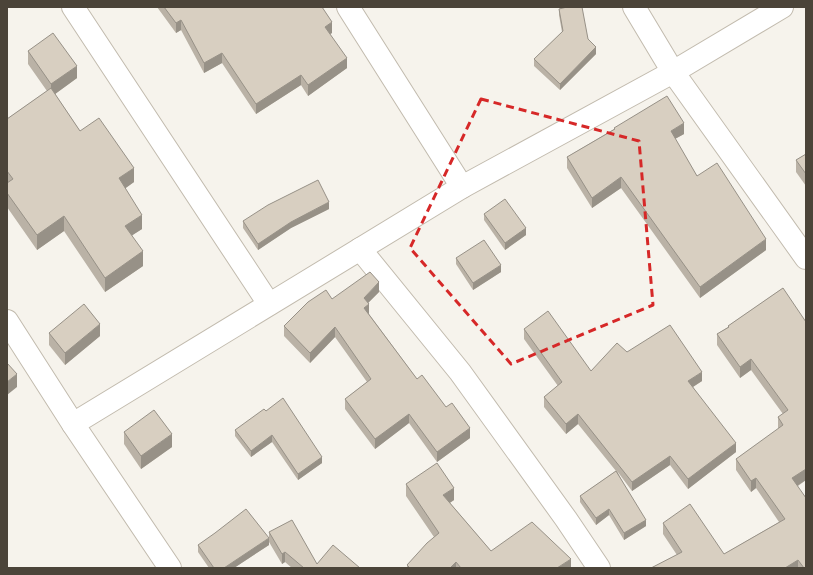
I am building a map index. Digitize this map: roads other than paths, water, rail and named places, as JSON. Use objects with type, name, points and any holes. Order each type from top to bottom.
[{"type":"street","points":[[73,7],[269,304]]},
{"type":"street","points":[[348,7],[462,187]]},
{"type":"street","points":[[634,7],[674,72],[806,258]]},
{"type":"street","points":[[73,424],[462,187],[674,72],[782,7]]},
{"type":"street","points":[[360,249],[460,372],[566,519],[599,568]]},
{"type":"street","points":[[7,321],[73,424],[170,568]]}]
